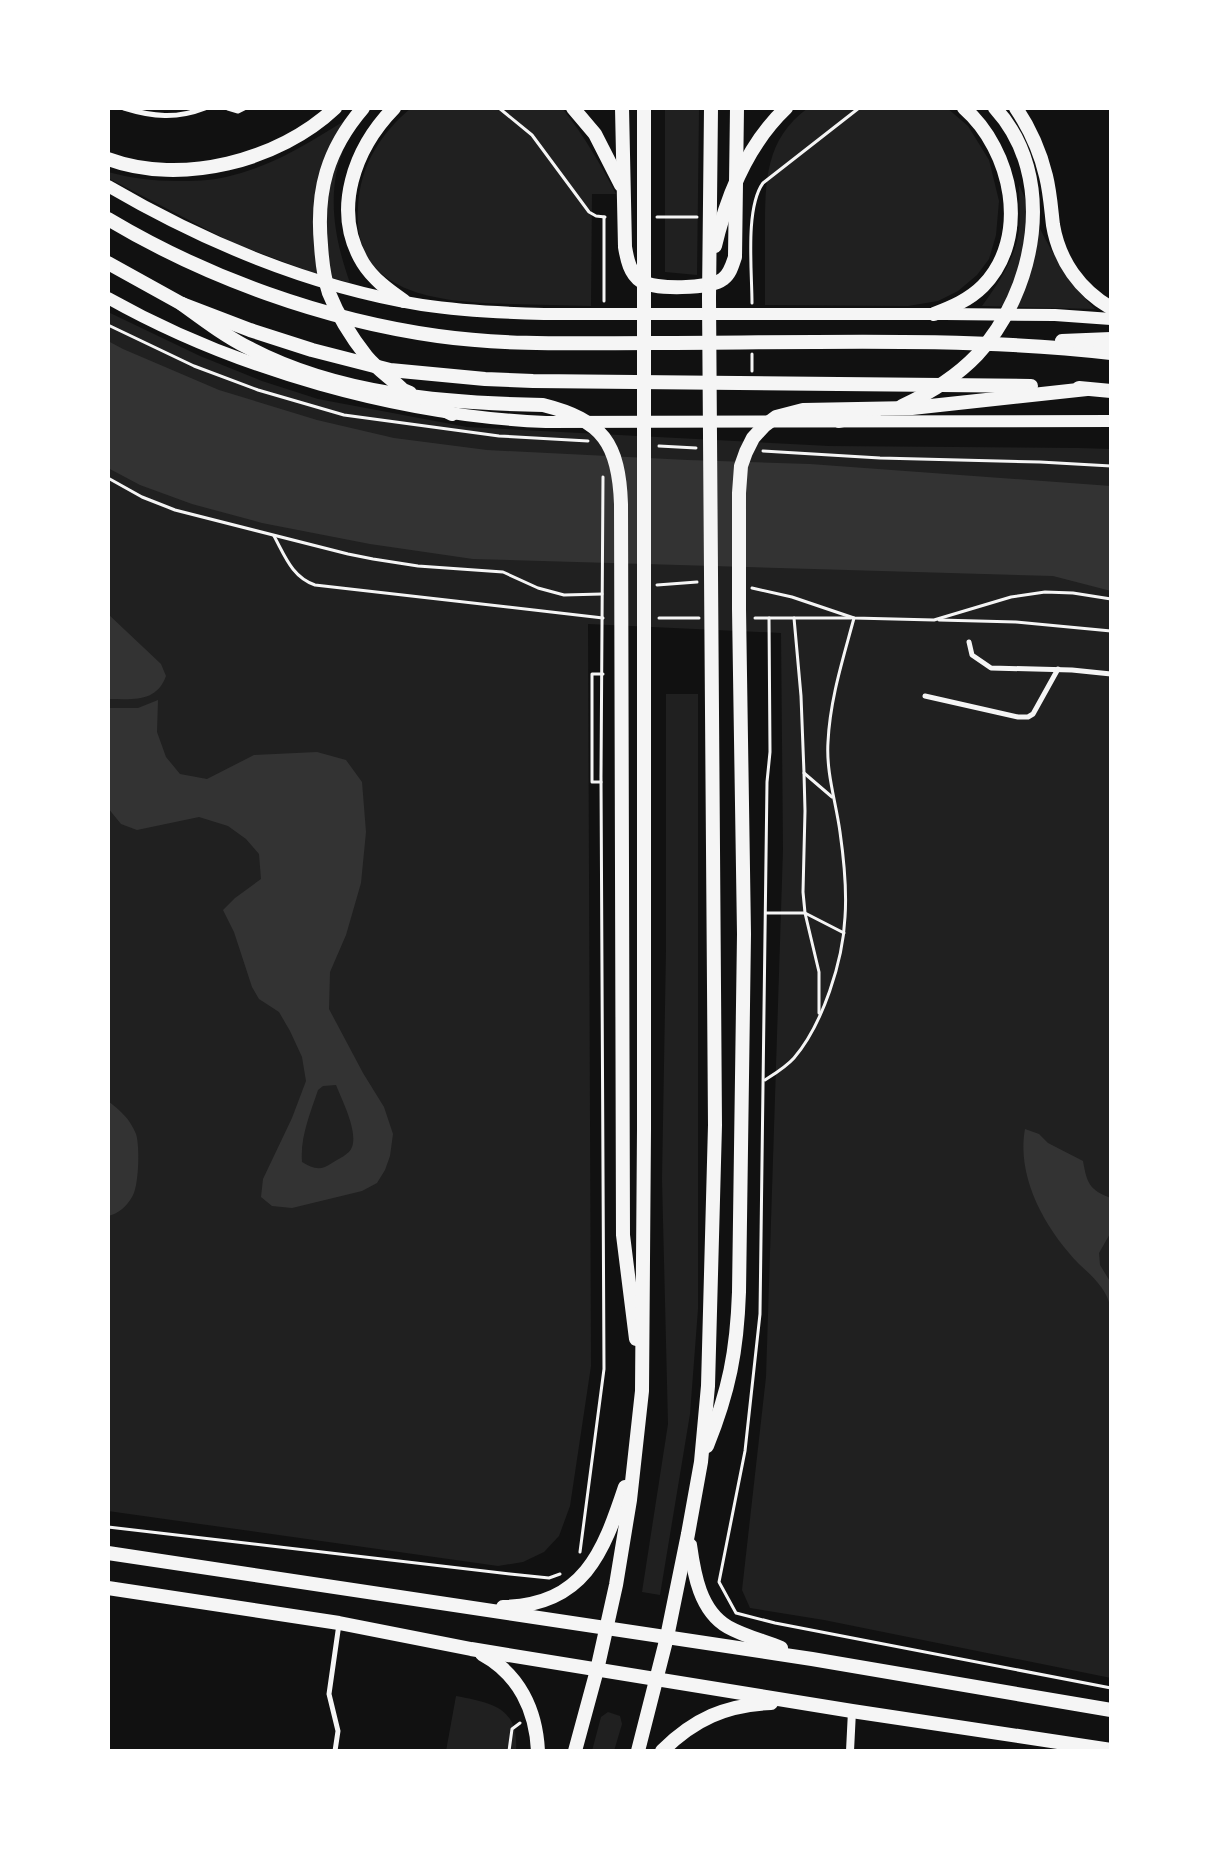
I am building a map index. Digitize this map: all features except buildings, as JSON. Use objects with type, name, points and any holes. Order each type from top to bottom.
[{"type":"main road","points":[[108,159],[161,168],[232,163],[291,140],[335,108]]},
{"type":"main road","points":[[363,108],[338,145],[326,172],[320,199],[322,262],[329,292],[346,327],[369,359],[403,390],[452,414]]},
{"type":"main road","points":[[394,108],[380,123],[357,161],[348,206],[350,226],[362,262],[374,278],[404,301]]},
{"type":"main road","points":[[573,108],[595,134],[621,183],[638,242],[644,293]]},
{"type":"main road","points":[[622,108],[628,263],[640,281],[650,285],[674,286],[717,283],[731,269],[736,246],[737,108]]},
{"type":"main road","points":[[575,1751],[607,1628],[621,1557],[642,1391],[644,108]]},
{"type":"main road","points":[[638,1751],[667,1637],[701,1462],[710,1345],[715,1125],[709,298],[711,108]]},
{"type":"main road","points":[[709,298],[712,259],[732,191],[757,141],[786,108]]},
{"type":"main road","points":[[934,314],[953,307],[983,286],[1003,256],[1008,237],[1009,192],[1004,168],[983,127],[964,108]]},
{"type":"main road","points":[[839,421],[900,406],[949,379],[988,342],[1009,308],[1029,252],[1033,202],[1024,157],[995,108]]},
{"type":"main road","points":[[1016,108],[1041,158],[1058,246],[1065,263],[1086,290],[1111,308]]},
{"type":"main road","points":[[108,186],[164,217],[259,259],[338,285],[404,301],[470,310],[544,314],[1055,315],[1111,319]]},
{"type":"main road","points":[[108,219],[207,269],[255,289],[353,320],[439,336],[527,343],[1010,344],[1111,339]]},
{"type":"main road","points":[[108,263],[182,304],[250,349],[297,369],[351,385],[446,400],[543,405],[572,414],[603,435],[615,456],[621,504],[623,1235],[642,1391]]},
{"type":"main road","points":[[108,298],[158,324],[253,363],[397,404],[506,421],[1111,421]]},
{"type":"main road","points":[[182,304],[312,350],[390,370],[437,375],[533,381],[979,385],[1111,391]]},
{"type":"main road","points":[[1010,344],[1111,353]]},
{"type":"main road","points":[[701,1462],[726,1393],[738,1319],[744,934],[739,493],[741,466],[746,452],[753,438],[776,417],[803,410],[912,408],[1087,389]]},
{"type":"main road","points":[[468,1607],[537,1602],[572,1586],[586,1572],[605,1542],[636,1452]]},
{"type":"main road","points":[[688,1534],[696,1580],[720,1622],[812,1659]]},
{"type":"main road","points":[[108,1553],[812,1659],[1111,1710]]},
{"type":"main road","points":[[108,1588],[339,1623],[597,1670],[1111,1750]]},
{"type":"main road","points":[[471,1649],[496,1662],[517,1685],[532,1713],[538,1751]]},
{"type":"main road","points":[[662,1751],[682,1732],[717,1713],[764,1703],[795,1701]]},
{"type":"street","points":[[850,1751],[852,1711]]},
{"type":"lane","points":[[124,108],[157,116],[173,116],[205,108]]},
{"type":"lane","points":[[228,108],[238,111],[244,108]]},
{"type":"lane","points":[[969,642],[972,655],[991,668],[1111,674]]},
{"type":"lane","points":[[925,696],[1028,717],[1033,714],[1058,669]]},
{"type":"lane","points":[[335,1751],[338,1731],[329,1694],[339,1623]]},
{"type":"path","points":[[499,108],[532,135],[589,212],[604,217],[604,301]]},
{"type":"path","points":[[752,302],[753,205],[757,191],[763,183],[859,108]]},
{"type":"path","points":[[653,217],[700,217]]},
{"type":"path","points":[[580,1558],[604,1369],[603,476]]},
{"type":"path","points":[[108,478],[167,507],[373,559],[418,566],[503,572],[538,588],[564,595],[609,592]]},
{"type":"path","points":[[274,536],[297,575],[315,585],[607,618],[607,674],[592,674],[592,782],[601,780]]},
{"type":"path","points":[[651,586],[703,582]]},
{"type":"path","points":[[750,588],[792,597],[854,618]]},
{"type":"path","points":[[934,620],[1031,593],[1059,592],[1111,599]]},
{"type":"path","points":[[739,613],[769,618],[1016,622],[1111,631]]},
{"type":"path","points":[[651,618],[710,618]]},
{"type":"path","points":[[769,618],[770,752],[767,782],[760,1314],[745,1451],[719,1582],[736,1613],[1111,1688]]},
{"type":"path","points":[[794,618],[804,773],[803,892],[819,972],[819,1016]]},
{"type":"path","points":[[764,1080],[794,1057],[819,1016],[835,972],[844,933],[845,875],[828,758],[834,691],[854,618]]},
{"type":"path","points":[[804,773],[833,798]]},
{"type":"path","points":[[766,913],[805,913],[844,933]]},
{"type":"path","points":[[108,1527],[549,1578],[566,1572]]},
{"type":"path","points":[[509,1751],[512,1729],[526,1718]]},
{"type":"shaded area","points":[[365,108],[370,108],[351,134],[339,161],[334,196],[336,231],[350,283],[231,242],[108,178],[108,172],[150,180],[195,181],[245,172],[298,148]]},
{"type":"shaded area","points":[[411,108],[563,109],[616,194],[592,194],[591,306],[485,303],[432,296],[407,289],[386,277],[370,260],[360,237],[358,207],[363,178],[381,140]]},
{"type":"shaded area","points":[[665,108],[699,108],[697,275],[665,272]]},
{"type":"shaded area","points":[[808,108],[947,108],[968,126],[989,160],[999,201],[996,235],[989,259],[977,275],[958,291],[938,301],[908,306],[765,305],[766,195],[770,163],[783,133]]},
{"type":"shaded area","points":[[1019,185],[1061,266],[1095,309],[982,306],[1014,251],[1020,220]]},
{"type":"shaded area","points":[[108,312],[200,356],[318,399],[467,427],[829,446],[1111,449],[1111,1678],[750,1608],[742,1590],[766,1377],[783,849],[781,633],[588,624],[591,1366],[570,1506],[559,1536],[544,1552],[523,1562],[498,1566],[108,1511]]},
{"type":"shaded area","points":[[108,341],[219,390],[317,420],[394,438],[487,450],[810,464],[1111,486],[1111,591],[1053,576],[473,559],[370,544],[262,523],[192,504],[140,485],[108,468]]},
{"type":"shaded area","points":[[108,614],[161,664],[166,676],[162,685],[150,695],[135,699],[108,699]]},
{"type":"shaded area","points":[[666,694],[698,694],[698,1309],[690,1414],[660,1595],[642,1592],[668,1424],[662,1179]]},
{"type":"shaded area","points":[[158,700],[157,732],[166,757],[180,774],[207,779],[254,755],[317,752],[346,760],[362,782],[366,832],[361,883],[346,935],[330,972],[329,1009],[384,1107],[393,1134],[385,1170],[377,1183],[362,1191],[292,1208],[272,1206],[261,1197],[263,1179],[306,1081],[302,1057],[290,1031],[279,1012],[259,999],[252,987],[234,932],[223,910],[261,879],[259,854],[246,839],[228,826],[199,817],[137,830],[121,824],[108,808],[108,708],[138,708]],"holes":[[[336,1085],[351,1124],[352,1147],[328,1166],[317,1168],[302,1162],[306,1126],[318,1090],[323,1086]]]},
{"type":"shaded area","points":[[108,1101],[134,1129],[138,1157],[132,1197],[122,1209],[108,1216]]},
{"type":"shaded area","points":[[1025,1129],[1083,1161],[1090,1185],[1111,1198],[1111,1232],[1099,1253],[1100,1265],[1111,1283],[1111,1309],[1103,1289],[1055,1235],[1036,1202],[1025,1166]]},
{"type":"shaded area","points":[[456,1696],[492,1705],[508,1716],[516,1736],[516,1751],[446,1751]]},
{"type":"shaded area","points":[[608,1712],[620,1716],[622,1724],[614,1751],[592,1751],[601,1717]]}]
